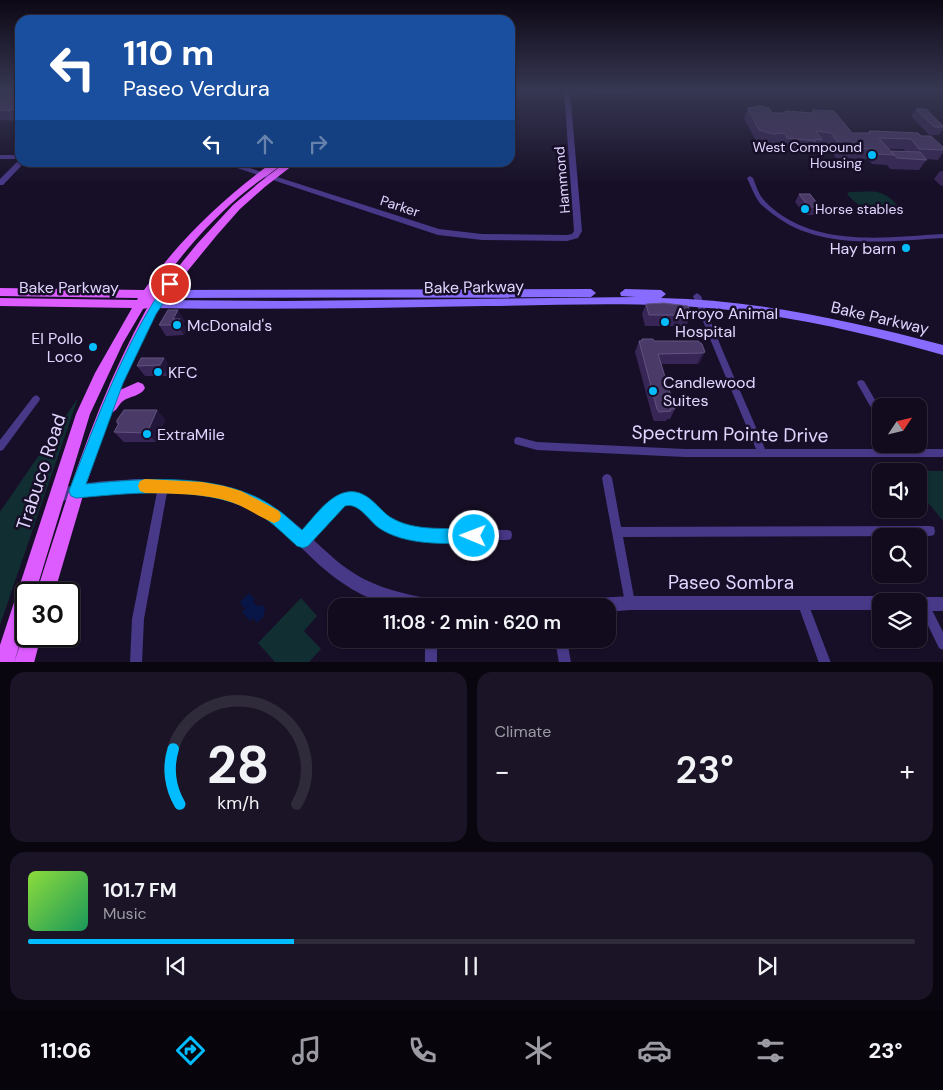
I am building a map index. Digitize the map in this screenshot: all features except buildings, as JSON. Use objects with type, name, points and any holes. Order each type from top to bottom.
[{"type":"main road","points":[[49,582],[76,491],[104,413],[124,367],[159,299],[220,223],[275,167]]},
{"type":"main road","points":[[266,175],[283,167]]},
{"type":"main road","name":"Trabuco Road","points":[[4,662],[82,416],[114,348],[144,299],[176,256],[204,223],[232,196],[266,175]]},
{"type":"main road","name":"Bake Parkway","points":[[0,292],[144,299]]},
{"type":"main road","name":"Bake Parkway","points":[[0,302],[159,299],[363,305],[698,300],[808,311],[862,322],[943,343]]},
{"type":"main road","name":"Bake Parkway","points":[[698,300],[805,317],[871,331],[943,350]]},
{"type":"main road","points":[[104,413],[118,397],[138,388],[130,383],[124,367]]},
{"type":"main road","points":[[24,662],[29,647]]},
{"type":"street","name":"Hammond","points":[[569,122],[578,230],[575,236]]},
{"type":"street","points":[[0,157],[15,157]]},
{"type":"street","points":[[0,183],[17,167]]},
{"type":"street","name":"Parker","points":[[239,167],[438,232],[482,237],[567,238],[575,236]]},
{"type":"street","points":[[750,178],[764,204],[782,217],[806,230],[825,235],[867,240],[943,236]]},
{"type":"street","points":[[698,300],[762,452]]},
{"type":"street","points":[[861,383],[872,402]]},
{"type":"street","points":[[0,447],[36,399]]},
{"type":"street","name":"Spectrum Pointe Drive","points":[[518,441],[536,446],[685,453],[872,452]]},
{"type":"street","name":"Spectrum Pointe Drive","points":[[927,453],[943,453]]},
{"type":"street","points":[[607,478],[630,603]]},
{"type":"street","points":[[57,496],[76,491],[133,486],[202,489],[235,496],[269,512],[342,575],[370,590],[395,598]]},
{"type":"street","points":[[136,662],[138,619],[163,487]]},
{"type":"street","points":[[303,540],[341,500],[350,498],[360,500],[385,523],[408,532],[434,535],[507,535]]},
{"type":"street","points":[[617,532],[930,531]]},
{"type":"street","points":[[802,602],[824,662]]},
{"type":"street","name":"Paseo Sombra","points":[[616,604],[802,602],[872,604]]},
{"type":"street","points":[[927,604],[943,604]]},
{"type":"street","points":[[927,615],[943,644]]},
{"type":"street","points":[[431,648],[431,662]]},
{"type":"street","points":[[562,648],[564,662]]},
{"type":"green space","points":[[870,191],[882,193],[898,206],[896,208],[863,207],[847,194],[849,192]]},
{"type":"green space","points":[[78,398],[0,625],[0,512]]},
{"type":"green space","points":[[927,471],[943,471],[943,521],[927,502]]},
{"type":"green space","points":[[301,598],[317,616],[304,631],[321,649],[309,662],[275,662],[258,643]]},
{"type":"shaded area","points":[[249,593],[255,599],[253,601],[258,607],[261,604],[265,608],[263,617],[257,623],[253,618],[250,621],[242,612],[245,609],[240,602]]},
{"type":"slow traffic","points":[[145,486],[202,489],[224,493],[235,496],[274,516]]},
{"type":"place","name":"West Compound Housing","points":[[872,155]]},
{"type":"place","name":"Horse stables","points":[[805,209]]},
{"type":"place","name":"Hay barn","points":[[906,248]]},
{"type":"place","name":"Arroyo Animal Hospital","points":[[665,322]]},
{"type":"place","name":"McDonald's","points":[[177,325]]},
{"type":"place","name":"El Pollo Loco","points":[[93,347]]},
{"type":"place","name":"KFC","points":[[158,372]]},
{"type":"place","name":"Candlewood Suites","points":[[653,391]]},
{"type":"place","name":"ExtraMile","points":[[147,434]]},
{"type":"route","points":[[170,284],[151,312],[116,383],[76,491],[133,486],[202,489],[224,493],[235,496],[269,512],[303,540],[341,500],[350,498],[360,500],[385,523],[408,532],[474,536]]}]
